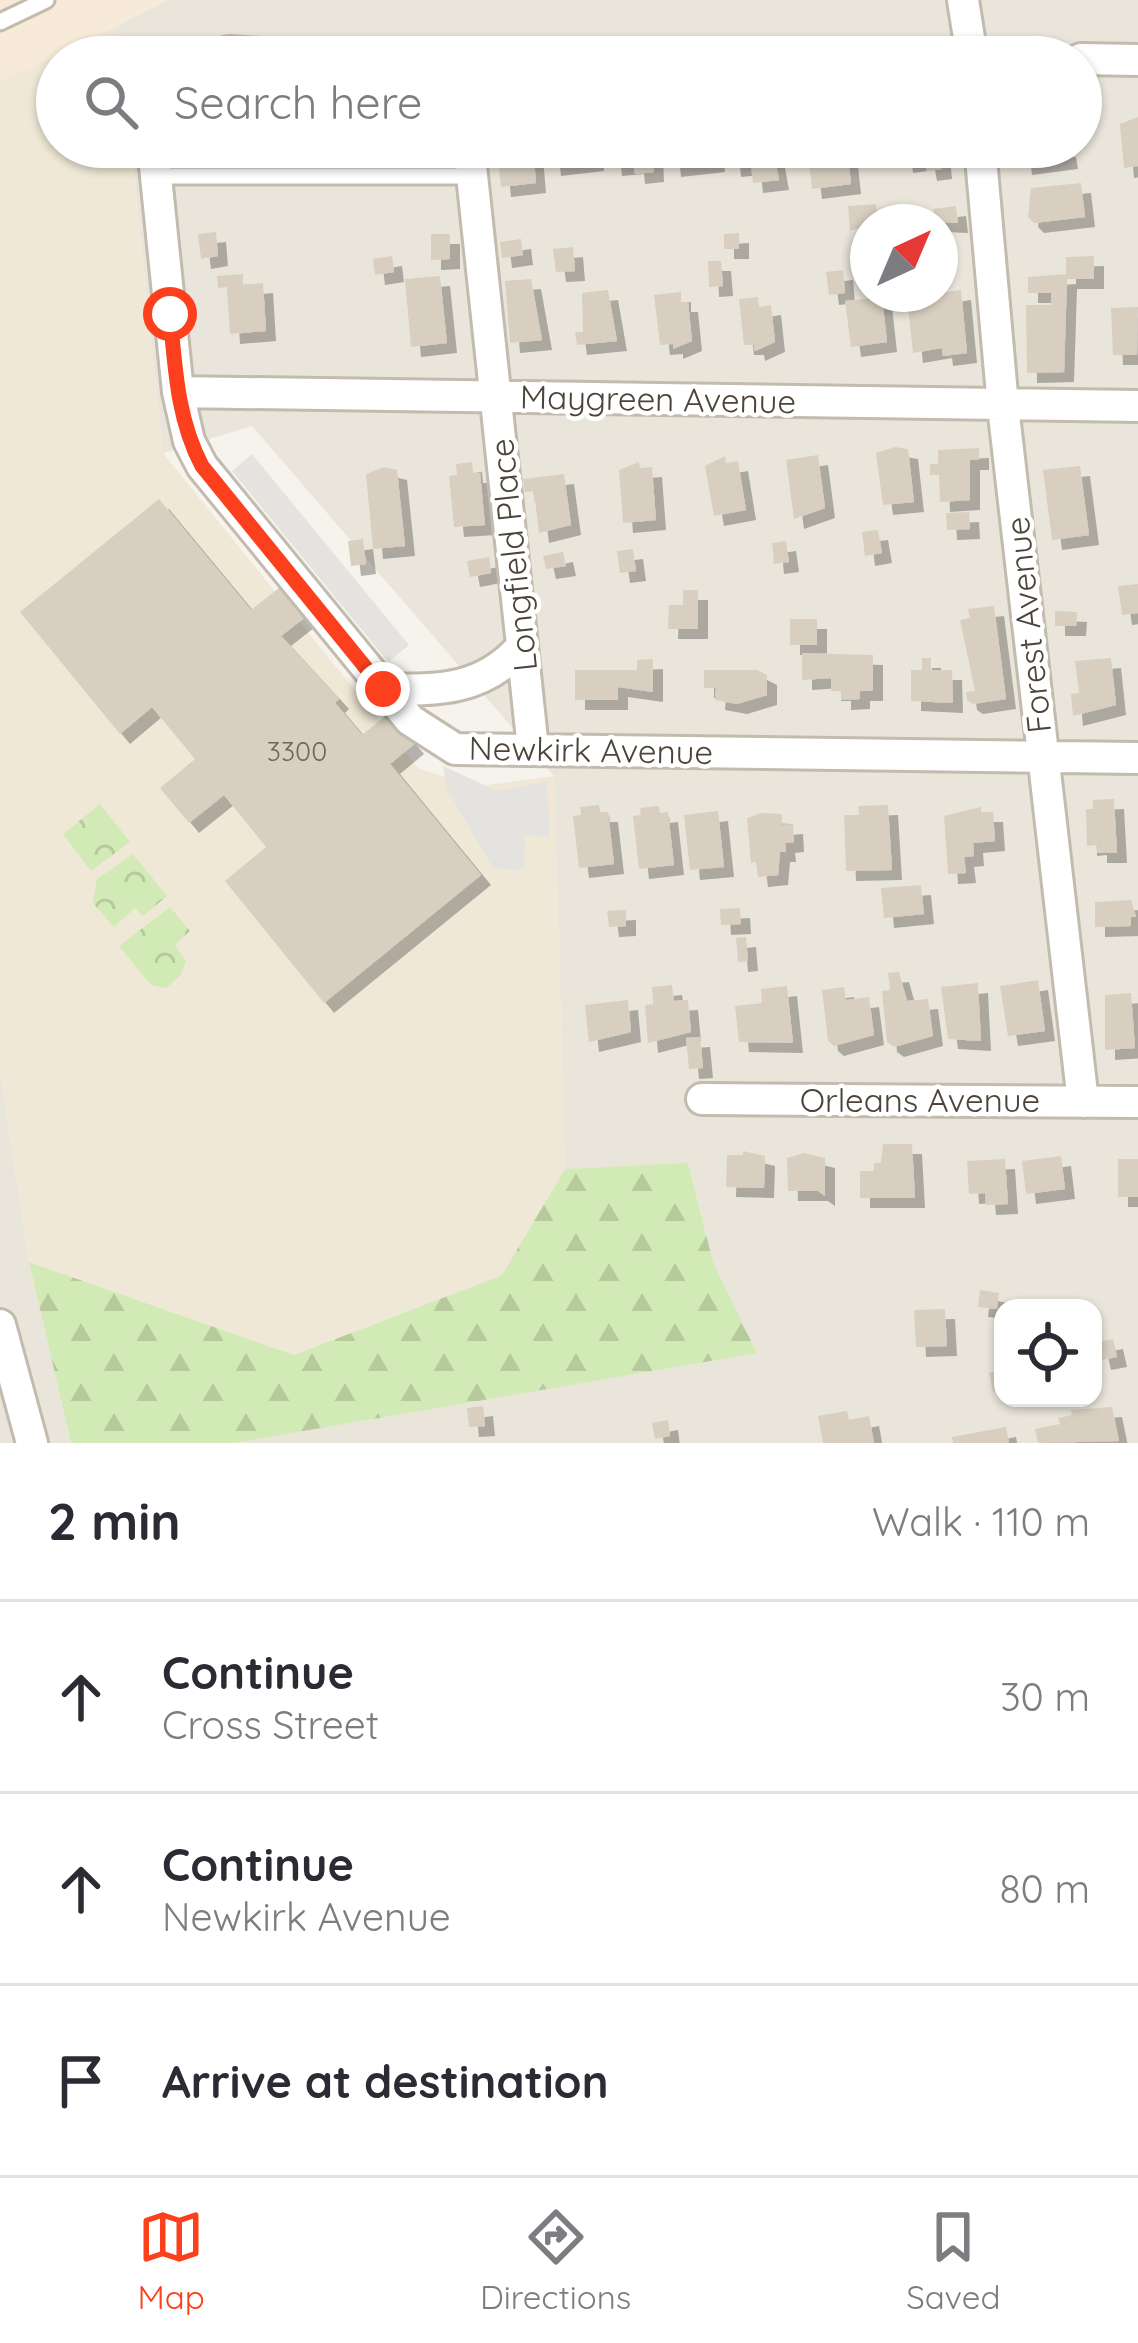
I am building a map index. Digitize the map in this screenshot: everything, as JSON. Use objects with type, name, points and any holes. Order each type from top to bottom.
[{"type":"street","points":[[964,0],[969,36]]},
{"type":"street","points":[[1102,59],[1138,60]]},
{"type":"street","points":[[155,168],[178,392]]},
{"type":"street","name":"Longfield Place","points":[[471,168],[533,748]]},
{"type":"street","name":"Forest Avenue","points":[[982,168],[1003,406],[1083,1102]]},
{"type":"street","name":"Maygreen Avenue","points":[[178,392],[1138,406]]},
{"type":"street","name":"Newkirk Avenue","points":[[178,392],[189,441],[215,482],[410,720],[455,749],[1138,758]]},
{"type":"street","points":[[383,689],[426,690],[479,682],[505,667],[522,646]]},
{"type":"street","name":"Orleans Avenue","points":[[702,1099],[1138,1102]]},
{"type":"street","points":[[0,1324],[32,1443]]},
{"type":"lane","points":[[0,22],[46,0]]},
{"type":"shaded area","points":[[0,0],[168,0],[94,36],[36,36],[36,64],[0,82]]},
{"type":"shaded area","points":[[168,0],[1138,0],[1138,1443],[234,1443],[756,1352],[713,1262],[688,1164],[565,1169],[554,776],[252,426],[163,453],[133,168],[1102,168],[1102,36],[119,36],[118,25]]},
{"type":"shaded area","points":[[118,25],[119,36],[95,36]]},
{"type":"shaded area","points":[[36,65],[36,168],[133,168],[163,453],[418,768],[474,787],[554,776],[565,1169],[502,1275],[294,1355],[29,1262],[0,1068],[0,82]]},
{"type":"shaded area","points":[[252,454],[409,645],[388,662],[232,471]]},
{"type":"shaded area","points":[[443,766],[497,791],[547,782],[550,837],[525,835],[524,870],[493,868],[446,788]]},
{"type":"shaded area","points":[[0,1068],[29,1262],[71,1443],[0,1443]]},
{"type":"green space","points":[[100,804],[130,842],[91,871],[63,834]]},
{"type":"green space","points":[[133,854],[167,896],[143,916],[135,908],[114,927],[93,903],[97,879]]},
{"type":"green space","points":[[170,907],[190,931],[175,945],[186,961],[181,975],[166,988],[151,985],[119,946]]},
{"type":"green space","points":[[688,1163],[713,1262],[757,1353],[234,1443],[71,1443],[29,1262],[294,1355],[502,1275],[565,1169]]},
{"type":"building","points":[[1138,117],[1138,166],[1124,168],[1120,124]]},
{"type":"building","points":[[499,168],[535,168],[536,183],[501,187]]},
{"type":"building","points":[[634,168],[654,168],[654,172],[635,174]]},
{"type":"building","points":[[751,168],[777,168],[779,180],[753,183]]},
{"type":"building","points":[[810,168],[849,168],[851,184],[812,189]]},
{"type":"building","points":[[1081,183],[1085,217],[1034,223],[1028,217],[1031,188]]},
{"type":"building","points":[[216,232],[218,256],[201,259],[198,234]]},
{"type":"building","points":[[739,233],[739,249],[724,249],[724,234]]},
{"type":"building","points":[[431,234],[450,234],[450,259],[431,260]]},
{"type":"building","points":[[521,239],[523,255],[502,258],[500,242]]},
{"type":"building","points":[[573,247],[575,271],[556,272],[553,249]]},
{"type":"building","points":[[392,256],[394,272],[375,275],[373,259]]},
{"type":"building","points":[[1094,256],[1094,279],[1067,279],[1064,372],[1027,373],[1026,305],[1051,305],[1051,293],[1028,293],[1028,277],[1066,274],[1066,257]]},
{"type":"building","points":[[708,261],[721,261],[723,286],[709,287]]},
{"type":"building","points":[[843,270],[845,293],[829,295],[826,272]]},
{"type":"building","points":[[243,274],[243,285],[263,283],[266,331],[230,334],[227,287],[218,288],[217,276]]},
{"type":"building","points":[[440,276],[447,343],[411,347],[405,279]]},
{"type":"building","points":[[531,279],[542,340],[510,343],[505,281]]},
{"type":"building","points":[[608,290],[617,341],[577,345],[575,332],[583,332],[582,293]]},
{"type":"building","points":[[958,290],[967,353],[943,356],[942,348],[913,353],[909,312],[958,312]]},
{"type":"building","points":[[681,292],[681,302],[688,302],[692,341],[673,349],[673,344],[660,345],[654,295]]},
{"type":"building","points":[[758,297],[759,307],[771,305],[775,342],[755,351],[754,345],[744,345],[739,299]]},
{"type":"building","points":[[850,300],[850,312],[884,312],[887,342],[851,347],[845,301]]},
{"type":"building","points":[[1138,307],[1137,355],[1113,355],[1111,308]]},
{"type":"building","points":[[979,448],[979,460],[970,460],[970,500],[940,502],[939,475],[930,475],[930,464],[938,464],[938,450]]},
{"type":"building","points":[[908,449],[914,502],[883,505],[876,453]]},
{"type":"building","points":[[818,455],[825,508],[794,519],[786,460]]},
{"type":"building","points":[[725,456],[726,463],[738,461],[746,510],[714,516],[705,466]]},
{"type":"building","points":[[472,462],[473,473],[480,473],[485,525],[454,527],[449,476],[457,475],[456,464]]},
{"type":"building","points":[[639,462],[640,468],[652,467],[656,520],[623,523],[619,470]]},
{"type":"building","points":[[1080,466],[1089,535],[1052,540],[1043,470]]},
{"type":"building","points":[[384,467],[397,470],[405,546],[373,549],[366,474]]},
{"type":"building","points":[[564,474],[571,525],[539,533],[534,491],[525,492],[523,479]]},
{"type":"building","points":[[159,499],[251,610],[284,584],[309,614],[281,636],[339,699],[335,703],[362,735],[389,713],[414,744],[390,764],[481,875],[324,1003],[225,881],[266,847],[224,795],[189,823],[160,788],[195,759],[152,707],[120,734],[20,612]]},
{"type":"building","points":[[969,512],[970,529],[947,530],[946,513]]},
{"type":"building","points":[[878,530],[882,553],[865,556],[862,532]]},
{"type":"building","points":[[363,539],[366,564],[351,566],[348,541]]},
{"type":"building","points":[[786,541],[789,562],[774,564],[772,543]]},
{"type":"building","points":[[633,549],[636,571],[620,573],[617,551]]},
{"type":"building","points":[[563,552],[566,566],[546,569],[543,556]]},
{"type":"building","points":[[489,557],[491,573],[470,577],[467,561]]},
{"type":"building","points":[[1138,584],[1138,613],[1122,615],[1118,586]]},
{"type":"building","points":[[683,590],[698,590],[698,629],[668,629],[669,605],[683,605]]},
{"type":"building","points":[[994,606],[1006,699],[973,704],[967,700],[966,692],[975,691],[960,620],[970,618],[968,609]]},
{"type":"building","points":[[1055,611],[1077,612],[1076,626],[1055,626]]},
{"type":"building","points":[[790,619],[817,619],[817,645],[790,645]]},
{"type":"building","points":[[802,653],[873,655],[873,691],[860,691],[860,699],[841,700],[841,691],[831,691],[831,678],[802,680]]},
{"type":"building","points":[[922,658],[931,658],[931,670],[952,670],[953,703],[911,701],[911,670],[922,670]]},
{"type":"building","points":[[1111,658],[1116,705],[1073,716],[1071,694],[1079,693],[1075,661]]},
{"type":"building","points":[[653,659],[653,692],[618,687],[618,700],[575,700],[575,670],[637,670],[637,660]]},
{"type":"building","points":[[704,670],[757,670],[767,675],[767,695],[737,704],[715,700],[716,688],[704,688]]},
{"type":"building","points":[[1114,799],[1117,853],[1097,853],[1097,845],[1087,846],[1086,809],[1093,809],[1093,800]]},
{"type":"building","points":[[599,805],[600,812],[608,812],[614,864],[579,868],[573,816],[581,815],[580,807]]},
{"type":"building","points":[[888,805],[892,870],[846,871],[844,815],[859,815],[858,806]]},
{"type":"building","points":[[659,806],[660,813],[668,812],[674,865],[639,869],[633,816],[641,815],[640,808]]},
{"type":"building","points":[[981,807],[981,812],[993,812],[995,841],[973,843],[974,856],[964,857],[966,873],[948,874],[944,816]]},
{"type":"building","points":[[718,811],[724,867],[690,870],[684,815]]},
{"type":"building","points":[[782,814],[782,825],[793,824],[794,842],[785,843],[786,852],[780,852],[778,875],[758,877],[756,862],[751,863],[747,818]]},
{"type":"building","points":[[921,885],[924,914],[884,918],[881,888]]},
{"type":"building","points":[[1131,900],[1136,917],[1131,917],[1131,926],[1095,927],[1095,902]]},
{"type":"building","points":[[740,908],[741,924],[721,925],[720,909]]},
{"type":"building","points":[[626,910],[626,926],[609,927],[607,911]]},
{"type":"building","points":[[746,937],[748,961],[738,962],[736,938]]},
{"type":"building","points":[[899,972],[907,1001],[928,999],[933,1036],[894,1047],[887,1042],[882,991],[890,990],[888,973]]},
{"type":"building","points":[[1038,980],[1045,1031],[1008,1036],[1000,986]]},
{"type":"building","points":[[978,983],[981,1041],[948,1039],[941,987]]},
{"type":"building","points":[[672,985],[674,1001],[688,1000],[691,1032],[648,1043],[645,1005],[653,1004],[652,987]]},
{"type":"building","points":[[787,986],[793,1043],[739,1042],[735,1006],[762,1003],[761,989]]},
{"type":"building","points":[[844,987],[846,1000],[869,997],[874,1035],[834,1046],[828,1041],[822,990]]},
{"type":"building","points":[[1131,993],[1135,1048],[1105,1050],[1105,995]]},
{"type":"building","points":[[628,1000],[631,1032],[589,1042],[585,1005]]},
{"type":"building","points":[[700,1037],[703,1068],[689,1069],[686,1038]]},
{"type":"building","points":[[883,1144],[912,1144],[915,1198],[860,1198],[860,1171],[874,1171],[874,1163],[881,1163]]},
{"type":"building","points":[[743,1151],[765,1156],[764,1188],[726,1187],[727,1155],[743,1155]]},
{"type":"building","points":[[804,1153],[825,1158],[825,1196],[818,1191],[788,1191],[787,1158]]},
{"type":"building","points":[[1061,1156],[1065,1189],[1026,1194],[1022,1161]]},
{"type":"building","points":[[1005,1159],[1008,1204],[986,1205],[985,1193],[969,1194],[967,1161]]},
{"type":"building","points":[[1118,1159],[1138,1159],[1138,1197],[1118,1197]]},
{"type":"building","points":[[980,1290],[999,1293],[994,1309],[978,1307]]},
{"type":"building","points":[[945,1309],[947,1346],[916,1347],[914,1310]]},
{"type":"building","points":[[1113,1339],[1117,1357],[1102,1360],[1102,1341]]},
{"type":"building","points":[[483,1406],[485,1426],[469,1427],[467,1408]]},
{"type":"building","points":[[1112,1407],[1119,1441],[1038,1443],[1035,1429],[1060,1424],[1058,1418],[1072,1415],[1071,1410]]},
{"type":"building","points":[[847,1411],[849,1420],[869,1416],[874,1443],[823,1443],[818,1416]]},
{"type":"building","points":[[668,1420],[670,1436],[655,1439],[652,1423]]},
{"type":"building","points":[[1006,1427],[1009,1443],[953,1443],[952,1437]]},
{"type":"route","points":[[170,314],[178,392],[189,441],[202,466],[383,689]]}]
